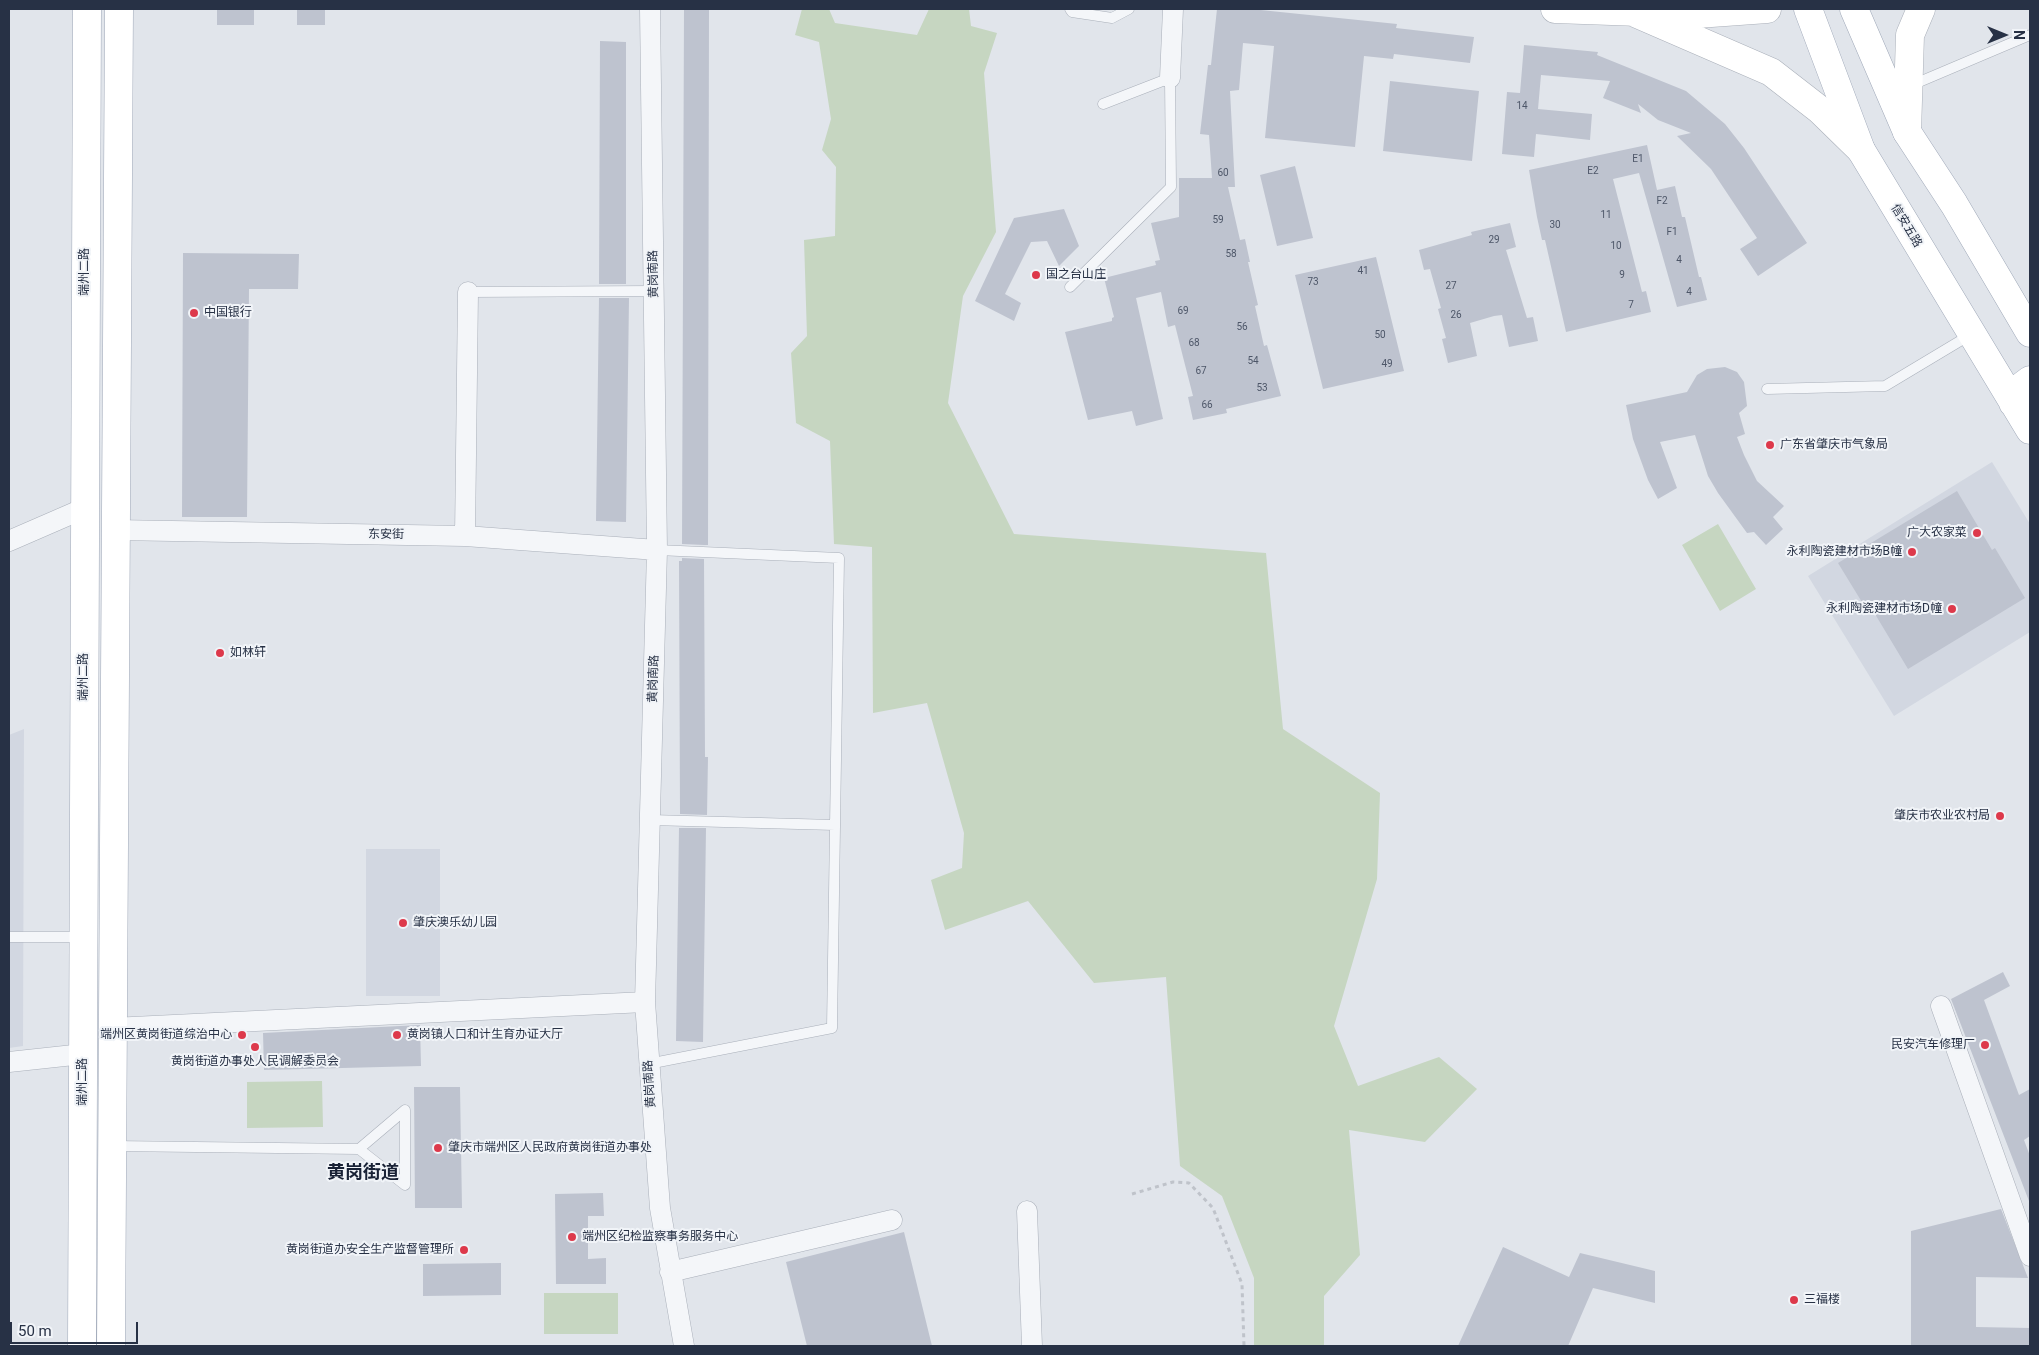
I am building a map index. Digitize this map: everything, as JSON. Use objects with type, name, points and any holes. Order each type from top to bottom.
[{"type":"main road","name":"端州二路","points":[[82,1346],[87,9]]},
{"type":"main road","points":[[111,1346],[114,530],[119,9]]},
{"type":"main road","points":[[1554,9],[1697,11],[1767,9]]},
{"type":"main road","name":"信安五路","points":[[1808,9],[1862,150],[2030,430]]},
{"type":"main road","points":[[1854,9],[1907,132],[1954,204],[2030,333]]},
{"type":"main road","points":[[1907,132],[1910,35],[1921,9]]},
{"type":"main road","points":[[1628,10],[1776,75],[1820,110],[1862,150]]},
{"type":"main road","points":[[85,235],[116,234]]},
{"type":"main road","points":[[2013,403],[2022,386],[2030,380]]},
{"type":"street","name":"黄岗南路","points":[[650,9],[657,550],[645,1002],[648,1064],[660,1208],[684,1346]]},
{"type":"street","points":[[1170,78],[1173,9]]},
{"type":"street","points":[[465,536],[468,292]]},
{"type":"street","points":[[9,542],[84,508]]},
{"type":"street","name":"东安街","points":[[114,530],[465,536],[657,550]]},
{"type":"street","points":[[112,1028],[645,1002]]},
{"type":"street","points":[[1941,1006],[2030,1256]]},
{"type":"street","points":[[9,1062],[83,1054]]},
{"type":"street","points":[[1027,1211],[1032,1346]]},
{"type":"street","points":[[670,1272],[892,1220]]},
{"type":"lane","points":[[1070,9],[1072,12],[1112,18],[1128,9]]},
{"type":"lane","points":[[1908,87],[2030,35]]},
{"type":"lane","points":[[1070,287],[1171,187],[1170,78],[1103,104]]},
{"type":"lane","points":[[468,292],[654,291]]},
{"type":"lane","points":[[1768,389],[1885,386],[1971,334]]},
{"type":"lane","points":[[648,1064],[832,1028],[839,558],[657,550]]},
{"type":"lane","points":[[650,820],[835,825]]},
{"type":"lane","points":[[9,937],[83,937]]},
{"type":"lane","points":[[112,1146],[359,1149],[405,1185],[405,1110],[359,1149]]},
{"type":"path","points":[[1132,1194],[1174,1182],[1189,1183],[1213,1208],[1242,1284],[1244,1346]]},
{"type":"shaded area","points":[[1992,462],[2030,524],[2030,632],[1894,716],[1808,576]]},
{"type":"shaded area","points":[[24,729],[23,1046],[9,1048],[9,735]]},
{"type":"shaded area","name":"肇庆澳乐幼儿园","points":[[366,849],[440,849],[440,996],[366,996]]},
{"type":"green space","points":[[802,9],[829,9],[835,23],[917,35],[929,9],[969,9],[971,26],[997,33],[984,73],[996,232],[963,296],[948,403],[1014,534],[1266,553],[1283,729],[1380,793],[1377,879],[1334,1026],[1358,1086],[1439,1057],[1477,1089],[1425,1142],[1349,1130],[1360,1255],[1324,1296],[1324,1346],[1254,1346],[1254,1278],[1222,1196],[1180,1166],[1166,977],[1094,983],[1028,901],[945,930],[931,880],[962,868],[964,833],[927,703],[873,713],[872,547],[834,544],[830,441],[796,423],[791,353],[807,336],[804,240],[835,236],[836,167],[822,150],[831,119],[819,42],[795,35]]},
{"type":"green space","points":[[1718,524],[1756,589],[1720,611],[1682,545]]},
{"type":"green space","points":[[322,1081],[323,1127],[247,1128],[247,1082]]},
{"type":"green space","points":[[544,1293],[618,1293],[618,1334],[544,1334]]},
{"type":"building","points":[[217,9],[254,9],[254,25],[217,25]]},
{"type":"building","points":[[297,9],[325,9],[325,25],[297,25]]},
{"type":"building","points":[[684,9],[709,9],[708,545],[682,544]]},
{"type":"building","points":[[1217,9],[1251,9],[1397,24],[1396,28],[1474,37],[1470,63],[1394,54],[1393,59],[1364,56],[1355,147],[1265,138],[1274,46],[1243,43],[1239,90],[1230,91],[1235,187],[1228,187],[1240,240],[1245,239],[1250,262],[1248,262],[1258,305],[1255,306],[1264,346],[1267,345],[1281,396],[1226,409],[1227,413],[1193,420],[1188,397],[1193,396],[1175,325],[1168,327],[1161,292],[1136,298],[1163,419],[1136,426],[1132,411],[1088,420],[1065,332],[1112,321],[1114,317],[1104,278],[1156,265],[1155,261],[1160,260],[1151,223],[1179,217],[1179,178],[1212,178],[1209,135],[1200,134],[1208,65],[1211,65]]},
{"type":"building","points":[[600,41],[626,42],[626,284],[599,284]]},
{"type":"building","points":[[1524,45],[1598,52],[1597,55],[1686,91],[1725,124],[1744,148],[1807,243],[1758,276],[1740,249],[1757,238],[1711,169],[1677,136],[1691,133],[1658,120],[1638,104],[1641,113],[1603,98],[1610,81],[1541,75],[1538,109],[1592,114],[1590,140],[1536,134],[1534,157],[1502,154],[1507,92],[1520,93]]},
{"type":"building","points":[[1390,81],[1479,91],[1472,161],[1383,151]]},
{"type":"building","points":[[1647,145],[1657,190],[1675,186],[1682,217],[1685,217],[1699,277],[1701,277],[1707,300],[1677,307],[1639,173],[1613,179],[1642,292],[1646,291],[1651,312],[1566,332],[1545,240],[1542,240],[1529,170]]},
{"type":"building","points":[[1295,166],[1313,238],[1277,246],[1260,175]]},
{"type":"building","points":[[1064,209],[1079,246],[1059,266],[1047,241],[1031,242],[1005,294],[1021,303],[1014,321],[975,301],[1014,218]]},
{"type":"building","points":[[1510,223],[1516,247],[1506,250],[1527,318],[1533,317],[1538,341],[1509,347],[1502,315],[1494,316],[1470,323],[1477,356],[1448,363],[1442,339],[1446,338],[1438,309],[1441,308],[1430,269],[1424,270],[1419,250],[1472,235],[1471,232]]},
{"type":"building","points":[[183,253],[299,254],[298,289],[249,289],[247,517],[182,517]]},
{"type":"building","points":[[1376,257],[1404,371],[1323,389],[1295,275]]},
{"type":"building","points":[[599,298],[629,298],[626,522],[596,521]]},
{"type":"building","points":[[1725,367],[1737,372],[1744,382],[1747,406],[1739,413],[1745,434],[1737,437],[1744,455],[1757,481],[1784,506],[1773,517],[1783,529],[1766,545],[1754,532],[1747,533],[1718,493],[1708,476],[1695,435],[1660,442],[1677,488],[1658,499],[1648,480],[1633,439],[1626,405],[1687,392],[1697,375],[1707,369]]},
{"type":"building","points":[[1957,491],[1992,550],[1995,548],[2025,598],[1908,669],[1872,609],[1868,612],[1838,563]]},
{"type":"building","points":[[682,558],[704,559],[705,757],[708,757],[707,815],[680,814],[679,561],[682,561]]},
{"type":"building","points":[[679,828],[706,828],[703,1042],[676,1041]]},
{"type":"building","name":"民安汽车修理厂","points":[[2003,972],[2010,986],[1984,1000],[2019,1095],[2030,1089],[2030,1136],[2024,1140],[2030,1156],[2029,1201],[1951,999]]},
{"type":"building","points":[[420,1025],[421,1066],[264,1070],[263,1033]]},
{"type":"building","name":"肇庆市端州区人民政府黄岗街道办事处","points":[[414,1087],[460,1087],[462,1208],[415,1208]]},
{"type":"building","name":"端州区纪检监察事务服务中心","points":[[603,1193],[604,1216],[588,1216],[588,1259],[606,1258],[606,1284],[556,1284],[555,1194]]},
{"type":"building","points":[[2001,1209],[2028,1278],[1976,1277],[1976,1327],[2030,1328],[2030,1346],[1911,1346],[1911,1231]]},
{"type":"building","points":[[904,1232],[932,1346],[807,1346],[786,1262]]},
{"type":"building","points":[[1503,1247],[1569,1277],[1580,1253],[1655,1271],[1655,1303],[1593,1288],[1568,1346],[1458,1346]]},
{"type":"building","points":[[501,1263],[501,1295],[423,1296],[423,1264]]},
{"type":"place","name":"国之台山庄","points":[[1036,275]]},
{"type":"place","name":"中国银行","points":[[194,313]]},
{"type":"place","name":"广东省肇庆市气象局","points":[[1770,445]]},
{"type":"place","name":"广大农家菜","points":[[1977,533]]},
{"type":"place","name":"永利陶瓷建材市场B幢","points":[[1912,552]]},
{"type":"place","name":"永利陶瓷建材市场D幢","points":[[1952,609]]},
{"type":"place","name":"如林轩","points":[[220,653]]},
{"type":"place","name":"肇庆市农业农村局","points":[[2000,816]]},
{"type":"place","name":"肇庆澳乐幼儿园","points":[[403,923]]},
{"type":"place","name":"端州区黄岗街道综治中心","points":[[242,1035]]},
{"type":"place","name":"黄岗镇人口和计生育办证大厅","points":[[397,1035]]},
{"type":"place","name":"民安汽车修理厂","points":[[1985,1045]]},
{"type":"place","name":"黄岗街道办事处人民调解委员会","points":[[255,1047]]},
{"type":"place","name":"肇庆市端州区人民政府黄岗街道办事处","points":[[438,1148]]},
{"type":"place","name":"端州区纪检监察事务服务中心","points":[[572,1237]]},
{"type":"place","name":"黄岗街道办安全生产监督管理所","points":[[464,1250]]},
{"type":"place","name":"三福楼","points":[[1794,1300]]},
{"type":"district","name":"黄岗街道","points":[[363,1173]]}]
